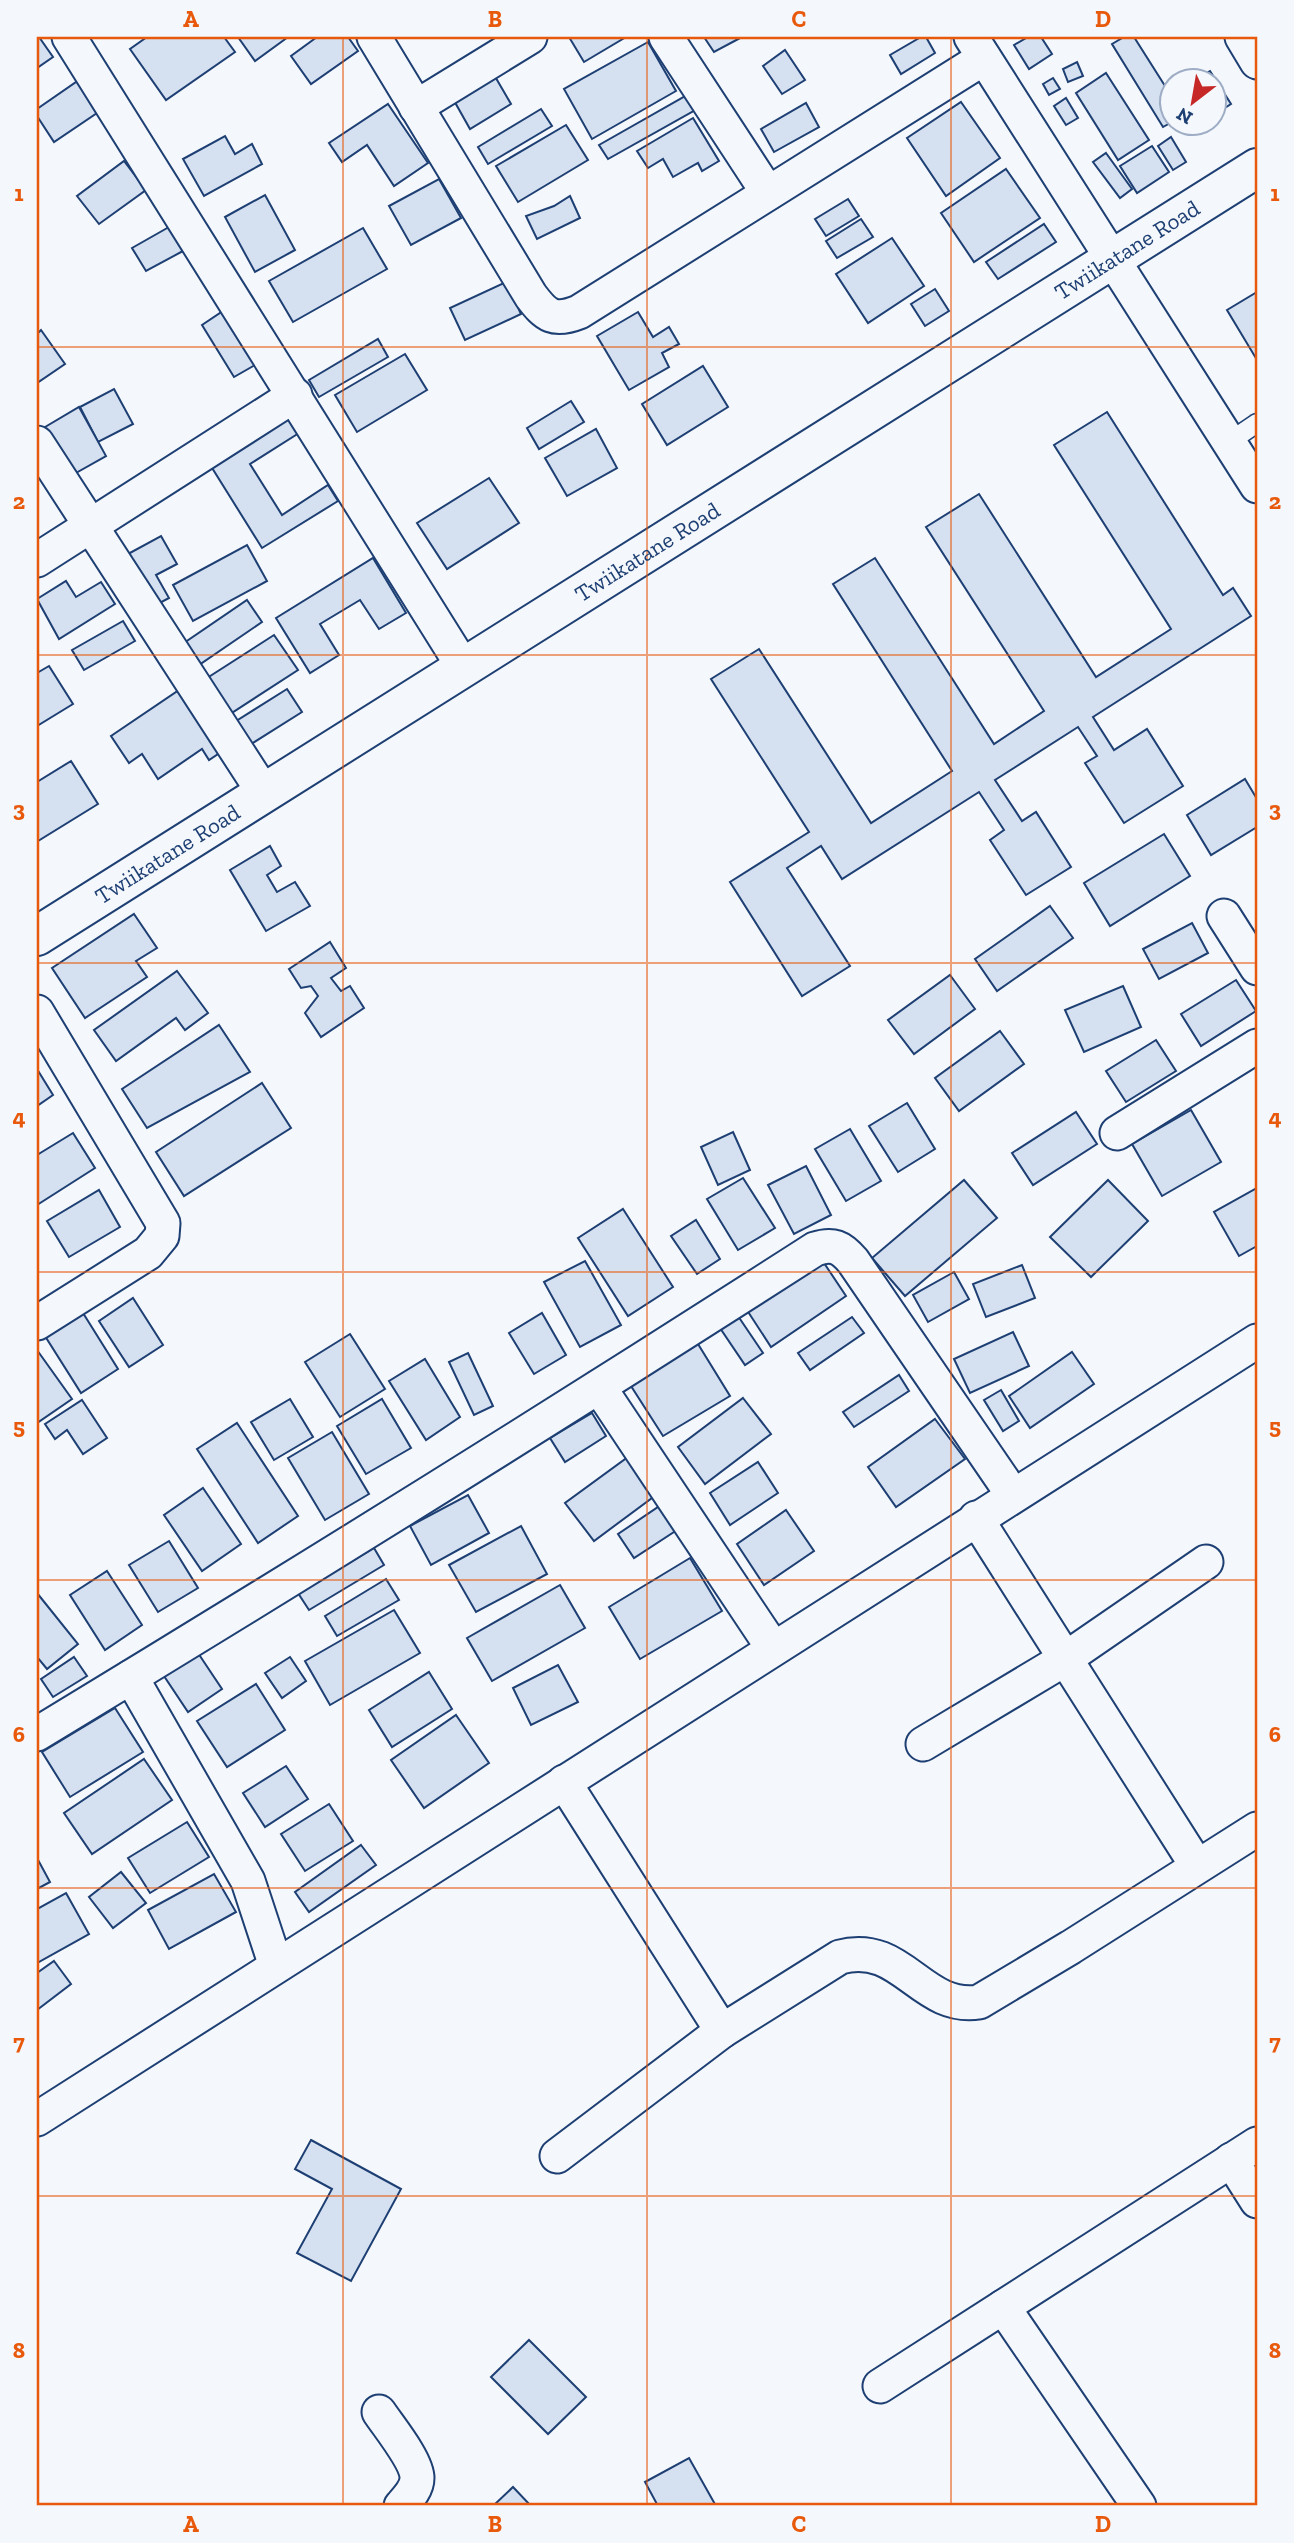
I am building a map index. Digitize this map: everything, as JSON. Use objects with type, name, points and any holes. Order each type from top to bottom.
[{"type":"main road","name":"Twiikatane Road","points":[[39,928],[264,793],[1257,168]]},
{"type":"street","points":[[69,37],[464,668]]},
{"type":"street","points":[[374,37],[531,296],[541,310],[554,318],[579,312],[768,193],[978,47],[1257,486]]},
{"type":"street","points":[[416,107],[530,37]]},
{"type":"street","points":[[666,37],[768,193]]},
{"type":"street","points":[[1242,37],[1257,62]]},
{"type":"street","points":[[37,560],[295,395]]},
{"type":"street","points":[[37,443],[264,793]]},
{"type":"street","points":[[1224,916],[1257,968]]},
{"type":"street","points":[[37,1012],[163,1223],[162,1236],[148,1253],[37,1322]]},
{"type":"street","points":[[1117,1133],[1257,1046]]},
{"type":"street","points":[[37,1734],[599,1387],[815,1249],[829,1245],[842,1249],[853,1261],[1013,1495]]},
{"type":"street","points":[[40,2109],[276,1966],[1257,1341]]},
{"type":"street","points":[[599,1387],[773,1648]]},
{"type":"street","points":[[976,1518],[1196,1866]]},
{"type":"street","points":[[923,1744],[1065,1659],[1206,1562]]},
{"type":"street","points":[[131,1677],[248,1881],[276,1966]]},
{"type":"street","points":[[564,1782],[722,2031]]},
{"type":"street","points":[[557,2156],[722,2031],[840,1957],[856,1952],[873,1954],[947,2000],[964,2005],[979,2002],[1072,1947],[1257,1829]]},
{"type":"street","points":[[880,2386],[1244,2152],[1257,2201]]},
{"type":"street","points":[[1003,2307],[1139,2506]]},
{"type":"street","points":[[379,2412],[415,2467],[417,2479],[413,2491],[401,2506]]},
{"type":"lane","points":[[1229,442],[1257,423]]},
{"type":"building","points":[[37,37],[53,57],[37,68]]},
{"type":"building","points":[[147,37],[224,37],[235,52],[166,100],[130,49]]},
{"type":"building","points":[[238,37],[288,37],[255,61]]},
{"type":"building","points":[[317,37],[348,37],[358,51],[311,84],[291,56]]},
{"type":"building","points":[[569,37],[626,37],[584,62]]},
{"type":"building","points":[[704,37],[742,37],[714,52]]},
{"type":"building","points":[[921,37],[926,37],[935,53],[901,74],[890,55]]},
{"type":"building","points":[[1028,37],[1041,37],[1052,54],[1029,69],[1014,45]]},
{"type":"building","points":[[1124,37],[1134,37],[1158,75],[1158,119],[1112,44]]},
{"type":"building","points":[[648,42],[676,91],[592,139],[564,89]]},
{"type":"building","points":[[785,50],[805,80],[782,94],[763,66]]},
{"type":"building","points":[[1077,62],[1083,76],[1068,82],[1063,69]]},
{"type":"building","points":[[493,73],[511,104],[470,129],[452,97]]},
{"type":"building","points":[[1106,73],[1149,140],[1118,160],[1076,93]]},
{"type":"building","points":[[1053,78],[1060,89],[1049,95],[1043,84]]},
{"type":"building","points":[[79,80],[100,111],[54,142],[37,116],[37,109]]},
{"type":"building","points":[[689,94],[697,109],[608,159],[599,145]]},
{"type":"building","points":[[1066,98],[1078,118],[1066,125],[1054,106]]},
{"type":"building","points":[[961,102],[1000,158],[946,196],[907,138]]},
{"type":"building","points":[[806,103],[819,127],[774,152],[761,129]]},
{"type":"building","points":[[388,104],[428,163],[394,186],[367,145],[342,162],[329,143]]},
{"type":"building","points":[[541,109],[552,126],[488,164],[478,147]]},
{"type":"building","points":[[693,118],[719,161],[702,171],[698,163],[673,177],[663,159],[648,168],[637,151]]},
{"type":"building","points":[[566,125],[588,160],[518,202],[496,166]]},
{"type":"building","points":[[225,136],[235,154],[252,144],[262,164],[204,196],[183,159]]},
{"type":"building","points":[[1171,137],[1186,162],[1173,170],[1158,146]]},
{"type":"building","points":[[1152,146],[1169,172],[1137,193],[1120,166]]},
{"type":"building","points":[[1106,153],[1132,189],[1120,198],[1093,162]]},
{"type":"building","points":[[124,161],[146,190],[99,224],[77,196]]},
{"type":"building","points":[[1006,169],[1040,218],[974,262],[941,213]]},
{"type":"building","points":[[439,179],[461,218],[411,245],[389,206]]},
{"type":"building","points":[[265,195],[295,250],[255,272],[225,217]]},
{"type":"building","points":[[570,196],[580,218],[537,239],[526,216],[554,206]]},
{"type":"building","points":[[848,199],[859,216],[826,236],[815,219]]},
{"type":"building","points":[[861,219],[873,237],[837,258],[826,241]]},
{"type":"building","points":[[1044,224],[1056,242],[998,279],[986,262]]},
{"type":"building","points":[[169,227],[183,251],[146,271],[132,248]]},
{"type":"building","points":[[363,228],[387,269],[293,322],[269,281]]},
{"type":"building","points":[[892,238],[924,286],[868,323],[836,274]]},
{"type":"building","points":[[506,282],[521,314],[465,340],[450,308]]},
{"type":"building","points":[[935,289],[949,311],[925,326],[911,304]]},
{"type":"building","points":[[1257,292],[1257,360],[1227,310]]},
{"type":"building","points":[[223,311],[255,365],[234,377],[202,325]]},
{"type":"building","points":[[638,312],[653,337],[669,327],[679,344],[662,353],[669,367],[629,390],[597,336]]},
{"type":"building","points":[[41,330],[65,364],[37,383],[37,334]]},
{"type":"building","points":[[378,339],[388,357],[319,397],[309,380]]},
{"type":"building","points":[[405,354],[427,390],[357,432],[335,395]]},
{"type":"building","points":[[703,366],[728,407],[667,445],[642,404]]},
{"type":"building","points":[[114,389],[133,424],[98,442],[80,407]]},
{"type":"building","points":[[571,401],[584,422],[539,449],[527,428]]},
{"type":"building","points":[[79,407],[106,456],[67,478],[40,430]]},
{"type":"building","points":[[1107,412],[1223,595],[1233,588],[1251,616],[1093,717],[1114,750],[1147,729],[1183,786],[1124,823],[1085,763],[1097,756],[1078,727],[995,780],[1022,821],[1036,812],[1071,867],[1026,895],[990,840],[1004,830],[979,792],[842,879],[821,846],[787,868],[850,966],[802,996],[730,882],[809,832],[711,679],[759,649],[871,823],[952,771],[833,584],[875,558],[994,744],[1044,711],[926,527],[979,494],[1096,677],[1171,629],[1054,445]]},
{"type":"building","points":[[287,414],[299,433],[250,464],[282,515],[328,485],[338,501],[262,548],[209,463]]},
{"type":"building","points":[[596,429],[617,468],[567,496],[545,458]]},
{"type":"building","points":[[489,478],[519,523],[447,569],[417,523]]},
{"type":"building","points":[[161,536],[177,564],[156,575],[169,598],[156,605],[128,554]]},
{"type":"building","points":[[247,545],[267,581],[193,621],[173,585]]},
{"type":"building","points":[[373,558],[406,613],[379,629],[360,600],[320,624],[339,655],[310,673],[276,618]]},
{"type":"building","points":[[66,581],[76,597],[101,582],[115,604],[59,639],[37,599]]},
{"type":"building","points":[[247,600],[262,622],[196,667],[181,645]]},
{"type":"building","points":[[123,621],[135,641],[84,670],[72,650]]},
{"type":"building","points":[[274,635],[298,670],[227,716],[204,680]]},
{"type":"building","points":[[49,666],[73,704],[37,726],[37,673]]},
{"type":"building","points":[[185,686],[227,748],[209,760],[202,749],[158,779],[142,754],[129,763],[111,736]]},
{"type":"building","points":[[287,689],[302,712],[248,746],[233,723]]},
{"type":"building","points":[[71,761],[98,804],[38,841],[37,782]]},
{"type":"building","points":[[1245,779],[1257,799],[1257,827],[1211,855],[1187,815]]},
{"type":"building","points":[[1164,834],[1190,876],[1110,926],[1084,883]]},
{"type":"building","points":[[270,846],[281,866],[267,875],[277,892],[295,882],[310,906],[266,931],[230,870]]},
{"type":"building","points":[[1050,906],[1073,938],[997,991],[975,959]]},
{"type":"building","points":[[134,914],[157,948],[136,961],[147,977],[85,1018],[52,968]]},
{"type":"building","points":[[1192,923],[1208,953],[1159,979],[1143,949]]},
{"type":"building","points":[[330,942],[346,968],[331,978],[341,991],[350,986],[364,1008],[321,1037],[305,1013],[318,996],[311,986],[301,988],[289,969]]},
{"type":"building","points":[[177,971],[208,1013],[185,1030],[176,1018],[116,1061],[94,1030]]},
{"type":"building","points":[[950,975],[975,1009],[914,1054],[888,1020]]},
{"type":"building","points":[[1236,980],[1256,1011],[1201,1046],[1181,1014]]},
{"type":"building","points":[[1123,986],[1141,1027],[1084,1052],[1065,1010]]},
{"type":"building","points":[[219,1025],[250,1072],[147,1128],[122,1089]]},
{"type":"building","points":[[1000,1031],[1024,1064],[959,1111],[935,1078]]},
{"type":"building","points":[[1156,1040],[1176,1071],[1126,1102],[1106,1071]]},
{"type":"building","points":[[37,1069],[53,1095],[37,1106]]},
{"type":"building","points":[[262,1083],[291,1128],[184,1196],[156,1152]]},
{"type":"building","points":[[907,1103],[935,1149],[898,1172],[869,1126]]},
{"type":"building","points":[[1191,1110],[1221,1162],[1162,1196],[1132,1144]]},
{"type":"building","points":[[1076,1112],[1097,1144],[1033,1185],[1012,1153]]},
{"type":"building","points":[[850,1129],[881,1181],[846,1201],[815,1149]]},
{"type":"building","points":[[733,1132],[750,1170],[718,1185],[701,1147]]},
{"type":"building","points":[[73,1133],[95,1168],[37,1205],[37,1155]]},
{"type":"building","points":[[806,1166],[831,1215],[794,1234],[768,1185]]},
{"type":"building","points":[[743,1178],[775,1228],[738,1250],[707,1199]]},
{"type":"building","points":[[964,1180],[997,1218],[905,1296],[872,1258]]},
{"type":"building","points":[[1108,1180],[1148,1221],[1091,1277],[1050,1237]]},
{"type":"building","points":[[1257,1188],[1257,1246],[1239,1256],[1214,1212]]},
{"type":"building","points":[[99,1190],[120,1227],[69,1257],[47,1221]]},
{"type":"building","points":[[623,1209],[673,1287],[628,1316],[578,1238]]},
{"type":"building","points":[[696,1220],[720,1259],[697,1274],[671,1236]]},
{"type":"building","points":[[818,1254],[846,1296],[771,1347],[743,1304]]},
{"type":"building","points":[[585,1261],[621,1325],[580,1347],[544,1282]]},
{"type":"building","points":[[1022,1265],[1035,1298],[986,1317],[973,1284]]},
{"type":"building","points":[[954,1272],[969,1299],[928,1322],[913,1295]]},
{"type":"building","points":[[133,1298],[163,1345],[129,1367],[99,1321]]},
{"type":"building","points":[[83,1313],[118,1369],[81,1393],[45,1336]]},
{"type":"building","points":[[542,1313],[566,1355],[534,1374],[509,1333]]},
{"type":"building","points":[[738,1316],[763,1353],[745,1365],[720,1328]]},
{"type":"building","points":[[852,1317],[864,1333],[810,1370],[798,1353]]},
{"type":"building","points":[[1013,1332],[1029,1366],[970,1393],[954,1359]]},
{"type":"building","points":[[350,1334],[385,1389],[340,1417],[305,1362]]},
{"type":"building","points":[[698,1344],[730,1396],[663,1436],[631,1386]]},
{"type":"building","points":[[37,1350],[72,1399],[37,1423]]},
{"type":"building","points":[[1072,1352],[1094,1384],[1030,1428],[1009,1396]]},
{"type":"building","points":[[468,1353],[493,1406],[474,1415],[449,1362]]},
{"type":"building","points":[[425,1359],[460,1417],[426,1440],[389,1381]]},
{"type":"building","points":[[899,1375],[909,1391],[854,1427],[843,1412]]},
{"type":"building","points":[[1001,1390],[1019,1421],[1003,1431],[984,1400]]},
{"type":"building","points":[[743,1398],[771,1434],[705,1484],[678,1447]]},
{"type":"building","points":[[290,1399],[313,1437],[274,1460],[251,1422]]},
{"type":"building","points":[[382,1399],[411,1448],[366,1474],[337,1426]]},
{"type":"building","points":[[82,1400],[107,1438],[83,1454],[67,1430],[55,1439],[45,1424]]},
{"type":"building","points":[[592,1413],[606,1436],[565,1462],[550,1438]]},
{"type":"building","points":[[935,1419],[965,1459],[896,1507],[868,1467]]},
{"type":"building","points":[[237,1423],[298,1516],[258,1543],[197,1449]]},
{"type":"building","points":[[332,1432],[369,1494],[325,1520],[288,1458]]},
{"type":"building","points":[[628,1457],[656,1495],[594,1541],[565,1503]]},
{"type":"building","points":[[758,1462],[778,1493],[730,1525],[710,1493]]},
{"type":"building","points":[[203,1488],[241,1544],[202,1571],[164,1515]]},
{"type":"building","points":[[468,1495],[489,1533],[431,1565],[410,1526]]},
{"type":"building","points":[[661,1505],[677,1530],[634,1558],[618,1534]]},
{"type":"building","points":[[786,1510],[814,1551],[764,1585],[737,1544]]},
{"type":"building","points":[[521,1526],[547,1574],[476,1612],[449,1565]]},
{"type":"building","points":[[169,1541],[198,1588],[158,1612],[129,1565]]},
{"type":"building","points":[[374,1548],[384,1565],[309,1610],[298,1593]]},
{"type":"building","points":[[690,1558],[722,1611],[640,1659],[609,1607]]},
{"type":"building","points":[[107,1571],[142,1625],[105,1650],[70,1595]]},
{"type":"building","points":[[386,1579],[399,1600],[337,1636],[325,1616]]},
{"type":"building","points":[[560,1585],[585,1628],[492,1681],[467,1638]]},
{"type":"building","points":[[37,1593],[78,1644],[47,1669],[37,1657]]},
{"type":"building","points":[[394,1610],[420,1653],[330,1705],[305,1661]]},
{"type":"building","points":[[198,1653],[222,1689],[188,1712],[164,1676]]},
{"type":"building","points":[[74,1657],[87,1676],[53,1697],[41,1679]]},
{"type":"building","points":[[290,1657],[306,1681],[282,1698],[265,1673]]},
{"type":"building","points":[[558,1665],[578,1702],[531,1725],[513,1688]]},
{"type":"building","points":[[429,1672],[452,1709],[392,1747],[369,1710]]},
{"type":"building","points":[[256,1684],[285,1730],[227,1767],[197,1721]]},
{"type":"building","points":[[115,1708],[143,1752],[70,1797],[42,1752]]},
{"type":"building","points":[[456,1715],[489,1763],[424,1808],[391,1760]]},
{"type":"building","points":[[144,1759],[172,1800],[92,1854],[64,1813]]},
{"type":"building","points":[[286,1766],[308,1799],[265,1827],[243,1793]]},
{"type":"building","points":[[329,1804],[353,1841],[305,1871],[281,1834]]},
{"type":"building","points":[[187,1822],[209,1857],[150,1893],[128,1858]]},
{"type":"building","points":[[361,1845],[376,1865],[309,1912],[295,1892]]},
{"type":"building","points":[[37,1858],[50,1882],[37,1889]]},
{"type":"building","points":[[121,1872],[146,1903],[113,1928],[89,1897]]},
{"type":"building","points":[[214,1874],[236,1912],[169,1949],[148,1910]]},
{"type":"building","points":[[66,1893],[89,1934],[37,1963],[37,1909]]},
{"type":"building","points":[[54,1961],[71,1984],[37,2010],[37,1973]]},
{"type":"building","points":[[311,2140],[401,2189],[351,2281],[297,2253],[332,2189],[295,2169]]},
{"type":"building","points":[[529,2340],[586,2397],[548,2434],[491,2377]]},
{"type":"building","points":[[689,2458],[716,2506],[658,2506],[645,2482]]},
{"type":"building","points":[[513,2487],[531,2506],[493,2506]]}]
